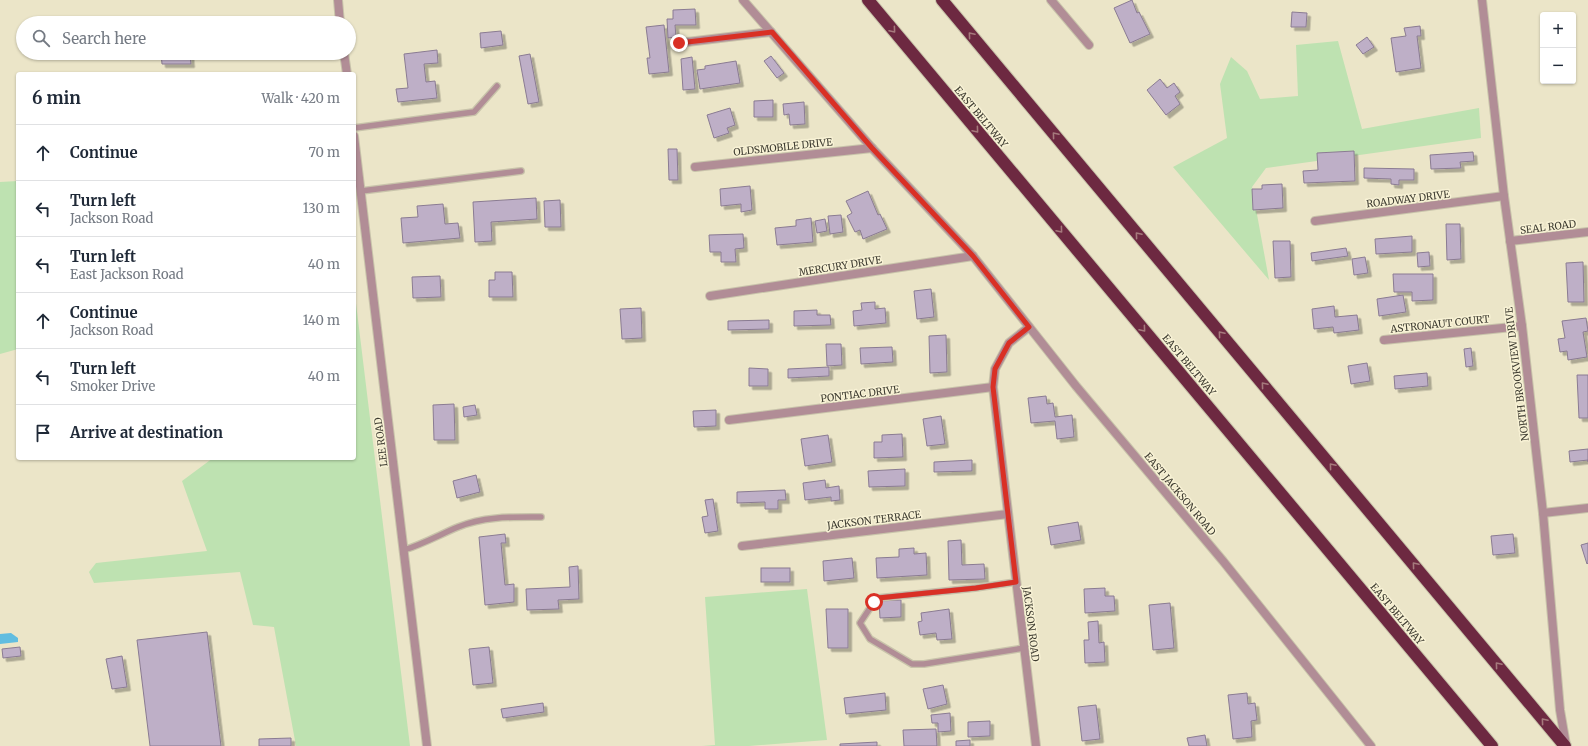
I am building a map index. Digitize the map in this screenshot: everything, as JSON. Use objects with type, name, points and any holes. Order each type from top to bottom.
[{"type":"highway","name":"EAST BELTWAY","points":[[868,0],[1492,746]]},
{"type":"highway","points":[[942,0],[1566,746]]},
{"type":"street","points":[[338,0],[339,16]]},
{"type":"street","points":[[743,0],[872,148],[973,256]]},
{"type":"street","points":[[1051,0],[1089,45]]},
{"type":"street","name":"NORTH BROOKVIEW DRIVE","points":[[1482,0],[1504,196],[1522,326],[1543,513],[1560,710],[1566,746]]},
{"type":"street","points":[[679,43],[772,32]]},
{"type":"street","points":[[345,60],[347,72]]},
{"type":"street","name":"OLDSMOBILE DRIVE","points":[[695,167],[872,148]]},
{"type":"street","name":"LEE ROAD","points":[[356,155],[427,746]]},
{"type":"street","name":"ROADWAY DRIVE","points":[[1315,221],[1504,196]]},
{"type":"street","name":"SEAL ROAD","points":[[1510,241],[1588,232]]},
{"type":"street","name":"MERCURY DRIVE","points":[[710,296],[973,256]]},
{"type":"street","name":"EAST JACKSON ROAD","points":[[973,256],[1076,386],[1223,560],[1371,746]]},
{"type":"street","name":"ASTRONAUT COURT","points":[[1384,340],[1522,326]]},
{"type":"street","name":"JACKSON ROAD","points":[[1029,327],[1009,343],[995,369],[993,387],[1036,746]]},
{"type":"street","name":"PONTIAC DRIVE","points":[[729,420],[993,387]]},
{"type":"street","points":[[1543,513],[1588,508]]},
{"type":"street","name":"JACKSON TERRACE","points":[[742,546],[1008,514]]},
{"type":"lane","points":[[356,128],[474,112],[497,86]]},
{"type":"lane","points":[[361,191],[521,170]]},
{"type":"lane","points":[[404,550],[421,545],[459,527],[480,521],[508,517],[541,517]]},
{"type":"lane","points":[[1016,582],[976,588],[878,598],[860,623],[870,639],[912,664],[924,664],[1024,648]]},
{"type":"green space","points":[[1338,41],[1362,129],[1479,108],[1481,138],[1266,168],[1252,187],[1269,280],[1173,167],[1227,138],[1220,84],[1231,57],[1247,71],[1260,99],[1298,96],[1296,45]]},
{"type":"green space","points":[[16,181],[16,350],[0,354],[0,182]]},
{"type":"green space","points":[[356,303],[410,746],[296,746],[274,627],[253,625],[240,572],[94,583],[89,572],[96,563],[207,551],[182,481],[210,460],[356,460]]},
{"type":"green space","points":[[807,589],[827,740],[749,746],[702,746],[715,745],[705,597]]},
{"type":"water","points":[[11,633],[18,638],[18,642],[0,644],[0,634]]},
{"type":"building","points":[[1132,0],[1137,13],[1139,12],[1150,34],[1130,43],[1114,8]]},
{"type":"building","points":[[695,9],[696,25],[675,25],[676,37],[668,38],[667,19],[673,19],[673,10]]},
{"type":"building","points":[[1292,12],[1307,13],[1306,27],[1291,27]]},
{"type":"building","points":[[664,25],[669,72],[649,74],[647,58],[650,58],[646,27]]},
{"type":"building","points":[[1420,26],[1421,36],[1417,36],[1421,68],[1396,72],[1391,38],[1406,36],[1404,28]]},
{"type":"building","points":[[501,31],[503,45],[481,48],[480,33]]},
{"type":"building","points":[[1367,37],[1374,47],[1363,54],[1356,45]]},
{"type":"building","points":[[437,50],[438,63],[424,64],[426,82],[435,81],[437,98],[398,102],[396,89],[408,88],[404,54]]},
{"type":"building","points":[[530,54],[539,102],[528,104],[519,56]]},
{"type":"building","points":[[771,56],[784,73],[777,78],[764,61]]},
{"type":"building","points":[[692,57],[695,89],[683,90],[681,59]]},
{"type":"building","points":[[162,60],[191,60],[191,64],[162,64]]},
{"type":"building","points":[[736,61],[740,83],[700,89],[697,70],[705,69],[705,66]]},
{"type":"building","points":[[1160,79],[1167,88],[1174,83],[1180,92],[1175,96],[1180,104],[1166,115],[1147,90]]},
{"type":"building","points":[[773,100],[773,117],[754,117],[754,101]]},
{"type":"building","points":[[804,102],[805,124],[790,125],[789,114],[784,115],[783,104]]},
{"type":"building","points":[[730,108],[735,125],[727,128],[729,133],[714,138],[707,115]]},
{"type":"building","points":[[668,149],[677,149],[678,180],[669,180]]},
{"type":"building","points":[[1354,151],[1355,181],[1304,183],[1303,171],[1318,170],[1317,153]]},
{"type":"building","points":[[1473,152],[1474,161],[1460,162],[1461,168],[1431,169],[1430,155]]},
{"type":"building","points":[[1364,168],[1414,169],[1414,180],[1399,180],[1399,185],[1391,184],[1391,179],[1364,178]]},
{"type":"building","points":[[1282,184],[1283,208],[1253,210],[1252,189],[1262,189],[1262,185]]},
{"type":"building","points":[[750,186],[752,210],[741,212],[741,204],[721,206],[720,189]]},
{"type":"building","points":[[868,191],[878,215],[880,214],[887,229],[863,239],[860,230],[855,232],[847,216],[852,213],[846,201]]},
{"type":"building","points":[[536,198],[537,219],[491,222],[492,241],[475,242],[473,202]]},
{"type":"building","points":[[560,200],[561,227],[545,227],[544,201]]},
{"type":"building","points":[[443,204],[445,224],[458,223],[460,238],[403,243],[401,218],[418,217],[417,206]]},
{"type":"building","points":[[841,215],[843,232],[830,234],[828,216]]},
{"type":"building","points":[[811,218],[813,242],[777,245],[775,228],[796,226],[796,220]]},
{"type":"building","points":[[825,219],[827,231],[817,233],[815,221]]},
{"type":"building","points":[[1446,224],[1460,224],[1461,259],[1447,260]]},
{"type":"building","points":[[743,234],[744,248],[735,249],[736,262],[721,262],[721,252],[710,252],[709,235]]},
{"type":"building","points":[[1412,236],[1412,252],[1376,254],[1375,239]]},
{"type":"building","points":[[1273,241],[1290,241],[1291,277],[1275,278]]},
{"type":"building","points":[[1346,248],[1348,256],[1312,261],[1311,253]]},
{"type":"building","points":[[1429,252],[1430,266],[1418,267],[1417,253]]},
{"type":"building","points":[[1365,257],[1368,273],[1354,275],[1352,259]]},
{"type":"building","points":[[1583,262],[1584,302],[1568,302],[1566,263]]},
{"type":"building","points":[[495,272],[512,272],[513,297],[489,297],[489,280],[495,280]]},
{"type":"building","points":[[1393,274],[1433,274],[1433,300],[1412,301],[1412,292],[1394,292]]},
{"type":"building","points":[[440,276],[441,297],[413,298],[412,277]]},
{"type":"building","points":[[931,289],[934,317],[917,319],[914,291]]},
{"type":"building","points":[[1403,295],[1406,312],[1379,316],[1377,299]]},
{"type":"building","points":[[875,302],[875,309],[885,308],[886,323],[854,326],[853,311],[862,310],[861,303]]},
{"type":"building","points":[[1334,306],[1335,317],[1357,315],[1359,330],[1334,333],[1333,327],[1314,329],[1312,309]]},
{"type":"building","points":[[641,308],[642,338],[622,339],[620,309]]},
{"type":"building","points":[[817,310],[817,315],[830,315],[831,325],[794,326],[794,311]]},
{"type":"building","points":[[1586,318],[1588,331],[1583,332],[1587,357],[1568,360],[1567,351],[1560,352],[1558,339],[1565,338],[1562,321]]},
{"type":"building","points":[[769,320],[769,329],[728,330],[728,321]]},
{"type":"building","points":[[946,335],[947,372],[930,373],[929,336]]},
{"type":"building","points":[[826,344],[841,344],[842,365],[827,366]]},
{"type":"building","points":[[892,347],[893,362],[861,364],[860,348]]},
{"type":"building","points":[[1471,348],[1473,366],[1466,367],[1464,349]]},
{"type":"building","points":[[1367,363],[1370,381],[1351,384],[1348,366]]},
{"type":"building","points":[[829,367],[829,376],[788,378],[788,369]]},
{"type":"building","points":[[749,368],[768,369],[768,386],[749,386]]},
{"type":"building","points":[[1427,373],[1428,386],[1395,389],[1394,376]]},
{"type":"building","points":[[1577,375],[1588,375],[1588,418],[1579,418]]},
{"type":"building","points":[[1046,396],[1047,404],[1053,403],[1055,417],[1072,415],[1074,437],[1057,439],[1055,421],[1031,423],[1028,398]]},
{"type":"building","points":[[454,404],[455,440],[434,440],[433,405]]},
{"type":"building","points":[[475,405],[477,415],[464,417],[463,407]]},
{"type":"building","points":[[716,410],[716,426],[694,427],[693,411]]},
{"type":"building","points":[[941,416],[945,444],[927,446],[923,419]]},
{"type":"building","points":[[902,434],[903,457],[874,458],[874,442],[882,442],[882,435]]},
{"type":"building","points":[[828,435],[832,462],[805,466],[801,439]]},
{"type":"building","points":[[1588,449],[1588,460],[1570,462],[1569,451]]},
{"type":"building","points":[[972,460],[972,471],[934,472],[934,462]]},
{"type":"building","points":[[905,469],[905,486],[869,487],[868,471]]},
{"type":"building","points":[[476,475],[480,492],[457,498],[453,481]]},
{"type":"building","points":[[825,480],[826,488],[839,486],[840,500],[831,501],[831,497],[805,500],[803,483]]},
{"type":"building","points":[[785,490],[786,500],[778,500],[778,509],[765,509],[765,502],[737,503],[737,492]]},
{"type":"building","points":[[713,499],[718,531],[705,533],[702,517],[708,516],[705,500]]},
{"type":"building","points":[[1078,522],[1081,540],[1051,545],[1048,527]]},
{"type":"building","points":[[505,534],[506,543],[501,543],[505,585],[514,584],[514,602],[485,605],[479,537]]},
{"type":"building","points":[[1513,534],[1515,553],[1493,555],[1491,536]]},
{"type":"building","points":[[961,540],[962,565],[984,564],[985,579],[949,580],[948,541]]},
{"type":"building","points":[[1588,543],[1588,563],[1587,564],[1581,545]]},
{"type":"building","points":[[914,548],[914,554],[926,553],[927,575],[877,578],[876,558],[899,557],[899,549]]},
{"type":"building","points":[[852,558],[854,578],[824,581],[823,561]]},
{"type":"building","points":[[578,566],[579,599],[558,600],[559,609],[527,610],[526,589],[570,587],[569,567]]},
{"type":"building","points":[[761,568],[790,568],[790,582],[761,582]]},
{"type":"building","points":[[1105,588],[1105,596],[1114,596],[1115,611],[1085,613],[1084,589]]},
{"type":"building","points":[[901,600],[901,617],[880,618],[879,601]]},
{"type":"building","points":[[1170,603],[1174,648],[1153,650],[1149,605]]},
{"type":"building","points":[[826,609],[848,609],[848,648],[828,648]]},
{"type":"building","points":[[949,609],[952,639],[937,640],[936,633],[920,635],[918,622],[922,621],[921,613]]},
{"type":"building","points":[[1098,621],[1099,643],[1104,642],[1105,662],[1085,663],[1084,640],[1089,640],[1088,622]]},
{"type":"building","points":[[207,632],[221,746],[150,746],[137,640]]},
{"type":"building","points":[[20,647],[21,656],[3,658],[2,649]]},
{"type":"building","points":[[489,647],[493,683],[473,685],[469,649]]},
{"type":"building","points":[[122,656],[127,687],[112,689],[106,659]]},
{"type":"building","points":[[943,685],[947,704],[928,709],[923,689]]},
{"type":"building","points":[[885,693],[886,710],[846,714],[844,698]]},
{"type":"building","points":[[1247,693],[1248,704],[1255,703],[1257,720],[1251,721],[1252,737],[1233,739],[1228,695]]},
{"type":"building","points":[[543,703],[544,712],[503,718],[501,709]]},
{"type":"building","points":[[1096,705],[1100,739],[1082,741],[1078,707]]},
{"type":"building","points":[[950,713],[951,731],[938,732],[938,723],[932,723],[931,715]]},
{"type":"building","points":[[990,721],[990,736],[968,737],[968,722]]},
{"type":"building","points":[[936,729],[937,746],[904,746],[903,730]]},
{"type":"building","points":[[1205,735],[1207,746],[1189,746],[1187,738]]},
{"type":"building","points":[[291,738],[291,746],[259,746],[259,739]]},
{"type":"building","points":[[970,740],[970,746],[956,746],[956,741]]},
{"type":"building","points":[[877,742],[877,746],[840,746],[840,744]]},
{"type":"route","points":[[679,43],[772,32],[872,148],[973,256],[1029,327],[1009,343],[995,369],[993,387],[1016,582],[976,588],[878,598],[874,602]]}]
